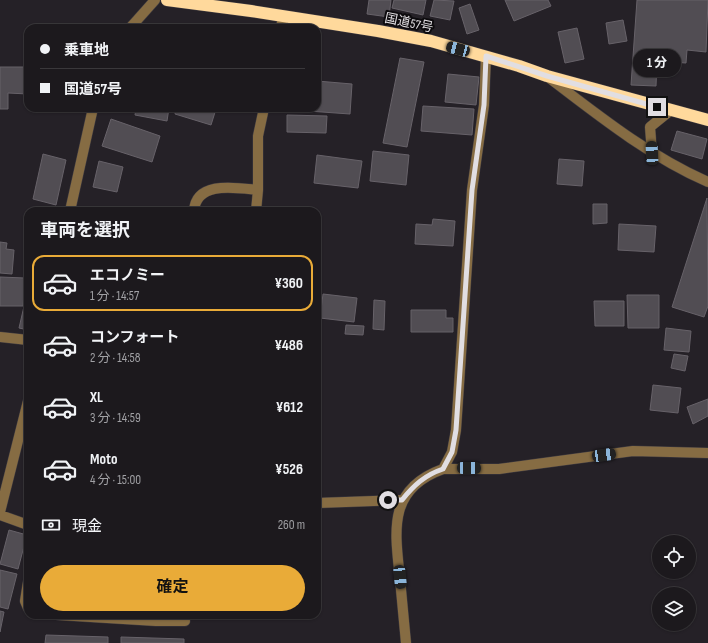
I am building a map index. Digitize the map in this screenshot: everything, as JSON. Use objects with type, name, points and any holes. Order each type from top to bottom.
[{"type":"highway","name":"国道57号","points":[[167,0],[283,16],[431,41],[486,56],[547,76],[708,120]]},
{"type":"street","points":[[134,24],[155,0]]},
{"type":"street","points":[[282,24],[283,16]]},
{"type":"street","points":[[443,469],[452,452],[456,430],[472,190],[484,105],[486,56]]},
{"type":"street","points":[[547,76],[607,122],[652,153],[708,182]]},
{"type":"street","points":[[652,153],[650,127],[671,110]]},
{"type":"street","points":[[71,207],[92,112]]},
{"type":"street","points":[[256,207],[258,190],[258,136],[263,112]]},
{"type":"street","points":[[194,207],[194,204],[200,196],[211,189],[223,186],[258,190]]},
{"type":"street","points":[[0,337],[24,340]]},
{"type":"street","points":[[24,418],[0,514],[24,523]]},
{"type":"street","points":[[406,643],[395,542],[396,521],[402,500],[415,484],[429,474],[443,469],[499,469],[632,451],[708,453]]},
{"type":"street","points":[[321,503],[402,500]]},
{"type":"street","points":[[166,619],[185,621]]},
{"type":"building","points":[[369,0],[391,0],[389,17],[367,14]]},
{"type":"building","points":[[394,0],[426,0],[423,15],[392,8]]},
{"type":"building","points":[[434,0],[454,1],[450,20],[430,16]]},
{"type":"building","points":[[505,0],[548,0],[551,6],[514,21]]},
{"type":"building","points":[[637,0],[708,0],[706,52],[687,50],[686,63],[657,61],[656,86],[631,85]]},
{"type":"building","points":[[470,4],[479,30],[467,34],[459,8]]},
{"type":"building","points":[[623,20],[627,41],[609,44],[606,23]]},
{"type":"building","points":[[577,28],[584,59],[565,63],[558,32]]},
{"type":"building","points":[[400,58],[424,62],[407,147],[383,143]]},
{"type":"building","points":[[0,67],[24,67],[24,94],[8,93],[8,109],[0,109]]},
{"type":"building","points":[[448,74],[479,77],[476,105],[445,102]]},
{"type":"building","points":[[321,81],[352,84],[350,114],[321,112]]},
{"type":"building","points":[[423,106],[474,109],[472,135],[421,131]]},
{"type":"building","points":[[135,112],[168,112],[167,121],[135,115]]},
{"type":"building","points":[[175,112],[215,112],[211,125],[175,114]]},
{"type":"building","points":[[287,115],[327,116],[326,133],[287,132]]},
{"type":"building","points":[[111,119],[160,136],[152,162],[102,146]]},
{"type":"building","points":[[677,131],[707,139],[702,159],[671,150]]},
{"type":"building","points":[[373,151],[409,155],[406,185],[370,181]]},
{"type":"building","points":[[43,154],[66,160],[56,205],[33,199]]},
{"type":"building","points":[[317,155],[362,161],[358,188],[314,183]]},
{"type":"building","points":[[559,159],[584,161],[582,186],[557,184]]},
{"type":"building","points":[[99,161],[123,167],[117,192],[93,187]]},
{"type":"building","points":[[707,198],[708,306],[704,317],[672,307]]},
{"type":"building","points":[[593,204],[607,204],[607,223],[593,224]]},
{"type":"building","points":[[433,219],[455,221],[453,246],[415,244],[416,224],[432,225]]},
{"type":"building","points":[[619,224],[656,226],[654,252],[618,250]]},
{"type":"building","points":[[0,242],[7,243],[6,249],[14,250],[12,274],[0,273]]},
{"type":"building","points":[[0,277],[24,278],[23,306],[0,306]]},
{"type":"building","points":[[323,294],[357,298],[354,322],[321,318]]},
{"type":"building","points":[[627,295],[659,295],[659,328],[628,328]]},
{"type":"building","points":[[374,300],[385,301],[384,330],[373,329]]},
{"type":"building","points":[[594,301],[624,301],[624,326],[595,326]]},
{"type":"building","points":[[24,306],[24,329],[19,328]]},
{"type":"building","points":[[411,310],[446,310],[446,318],[453,318],[453,332],[411,332]]},
{"type":"building","points":[[346,325],[364,326],[363,335],[345,334]]},
{"type":"building","points":[[666,328],[691,331],[689,352],[664,350]]},
{"type":"building","points":[[674,354],[688,356],[685,371],[671,368]]},
{"type":"building","points":[[653,385],[681,388],[678,413],[650,410]]},
{"type":"building","points":[[708,399],[708,416],[693,424],[687,407]]},
{"type":"building","points":[[9,530],[24,534],[24,546],[18,569],[0,564]]},
{"type":"building","points":[[0,570],[17,574],[8,609],[0,607]]},
{"type":"building","points":[[0,611],[4,612],[0,632]]},
{"type":"building","points":[[46,635],[108,637],[108,643],[45,643]]},
{"type":"building","points":[[121,637],[184,639],[184,643],[121,643]]},
{"type":"route","points":[[388,500],[402,500],[415,484],[429,474],[443,469],[452,452],[456,430],[461,374],[472,190],[484,105],[486,56],[547,76],[657,107]]}]
